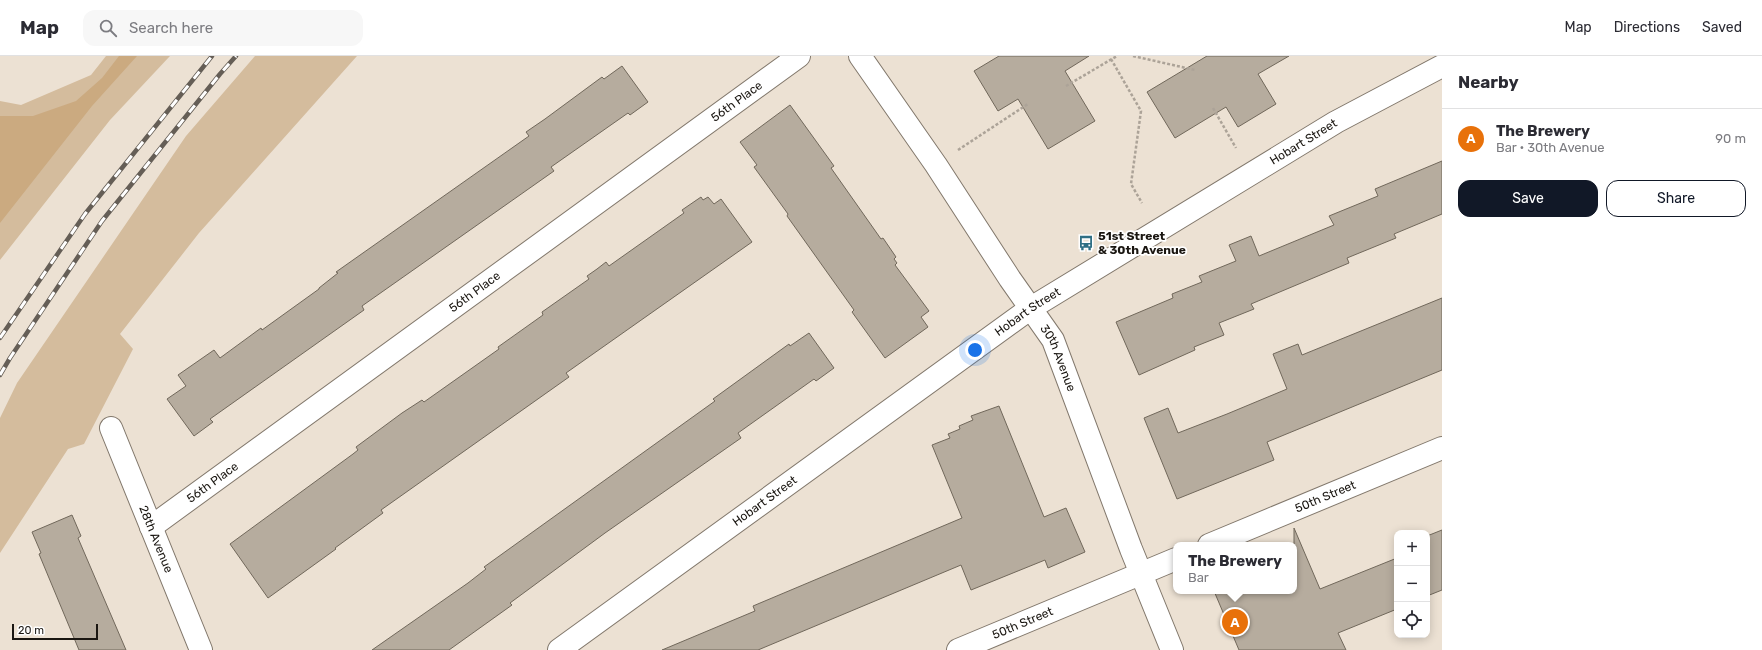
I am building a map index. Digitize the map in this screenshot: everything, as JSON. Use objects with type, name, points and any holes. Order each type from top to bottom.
[{"type":"street","name":"56th Place","points":[[151,527],[799,56]]},
{"type":"street","name":"30th Avenue","points":[[860,56],[936,165],[1053,340],[1141,573],[1172,650]]},
{"type":"street","name":"Hobart Street","points":[[559,650],[1031,308],[1336,122],[1442,66]]},
{"type":"street","name":"28th Avenue","points":[[111,428],[201,650]]},
{"type":"street","name":"50th Street","points":[[1216,542],[1442,448]]},
{"type":"street","name":"50th Street","points":[[958,650],[1173,560]]},
{"type":"path","points":[[1066,86],[1117,56]]},
{"type":"path","points":[[1133,56],[1195,70]]},
{"type":"path","points":[[1111,59],[1141,111],[1131,184],[1142,203]]},
{"type":"path","points":[[936,165],[1028,104]]},
{"type":"path","points":[[1214,108],[1236,148]]},
{"type":"shaded area","points":[[106,56],[170,56],[110,120],[0,260],[0,101],[21,105],[91,75]]},
{"type":"shaded area","points":[[119,56],[137,56],[92,106],[0,223],[0,116],[33,116],[76,101],[102,78]]},
{"type":"shaded area","points":[[255,56],[357,56],[199,233],[120,334],[133,349],[84,444],[68,449],[0,553],[0,418],[17,383],[186,136]]},
{"type":"building","points":[[999,56],[1089,56],[1065,71],[1095,121],[1048,149],[1018,99],[998,111],[974,71]]},
{"type":"building","points":[[1207,56],[1289,56],[1258,74],[1276,104],[1238,127],[1226,107],[1175,138],[1147,92]]},
{"type":"building","points":[[622,66],[648,102],[630,115],[628,113],[551,167],[554,171],[362,306],[364,310],[210,419],[213,422],[194,436],[167,399],[186,386],[178,375],[214,350],[220,358],[261,328],[262,330],[319,289],[338,273],[336,272],[529,136],[526,132],[602,77],[604,79]]},
{"type":"building","points":[[790,105],[834,166],[831,168],[881,239],[883,238],[896,257],[894,259],[897,263],[895,265],[929,311],[921,317],[928,327],[885,358],[852,312],[854,310],[754,167],[757,165],[740,142]]},
{"type":"building","points":[[1442,161],[1442,214],[1394,234],[1396,238],[1347,258],[1349,263],[1251,304],[1254,309],[1219,323],[1224,335],[1194,347],[1195,350],[1139,375],[1116,322],[1173,298],[1172,294],[1202,282],[1199,276],[1236,261],[1229,245],[1251,236],[1259,256],[1334,225],[1329,216],[1378,196],[1375,189]]},
{"type":"building","points":[[701,197],[703,200],[708,197],[714,204],[721,199],[752,242],[566,373],[569,377],[381,510],[383,513],[268,598],[230,544],[353,454],[358,450],[356,447],[402,413],[422,400],[424,402],[499,349],[498,347],[543,315],[542,312],[589,279],[587,276],[606,262],[609,266],[684,213],[682,210]]},
{"type":"building","points":[[1442,298],[1442,370],[1267,442],[1274,460],[1177,499],[1144,418],[1168,408],[1178,433],[1227,414],[1287,389],[1273,354],[1298,344],[1302,355]]},
{"type":"building","points":[[809,333],[834,368],[816,381],[814,379],[738,433],[741,438],[605,533],[510,603],[512,605],[449,650],[372,650],[468,583],[486,569],[484,567],[715,401],[713,399],[789,344],[790,346]]},
{"type":"building","points":[[999,406],[1044,517],[1066,508],[1085,552],[1048,568],[1045,560],[971,590],[961,565],[758,650],[662,650],[755,611],[753,606],[962,518],[932,445],[950,438],[948,434],[960,429],[959,426],[973,420],[971,416]]},
{"type":"building","points":[[72,515],[81,536],[78,538],[126,650],[79,650],[39,554],[41,553],[32,532]]},
{"type":"building","points":[[1294,528],[1320,589],[1394,559],[1394,610],[1338,633],[1346,650],[1239,650],[1215,594],[1297,594],[1297,542],[1294,542]]},
{"type":"building","points":[[1442,530],[1442,590],[1430,595],[1430,566],[1430,535]]},
{"type":"railway","points":[[0,338],[85,214],[212,56]]},
{"type":"railway","points":[[0,375],[102,221],[236,56]]},
{"type":"place","name":"51st Street & 30th Avenue","points":[[1086,243]]},
{"type":"place","name":"The Brewery","points":[[1235,622]]}]
